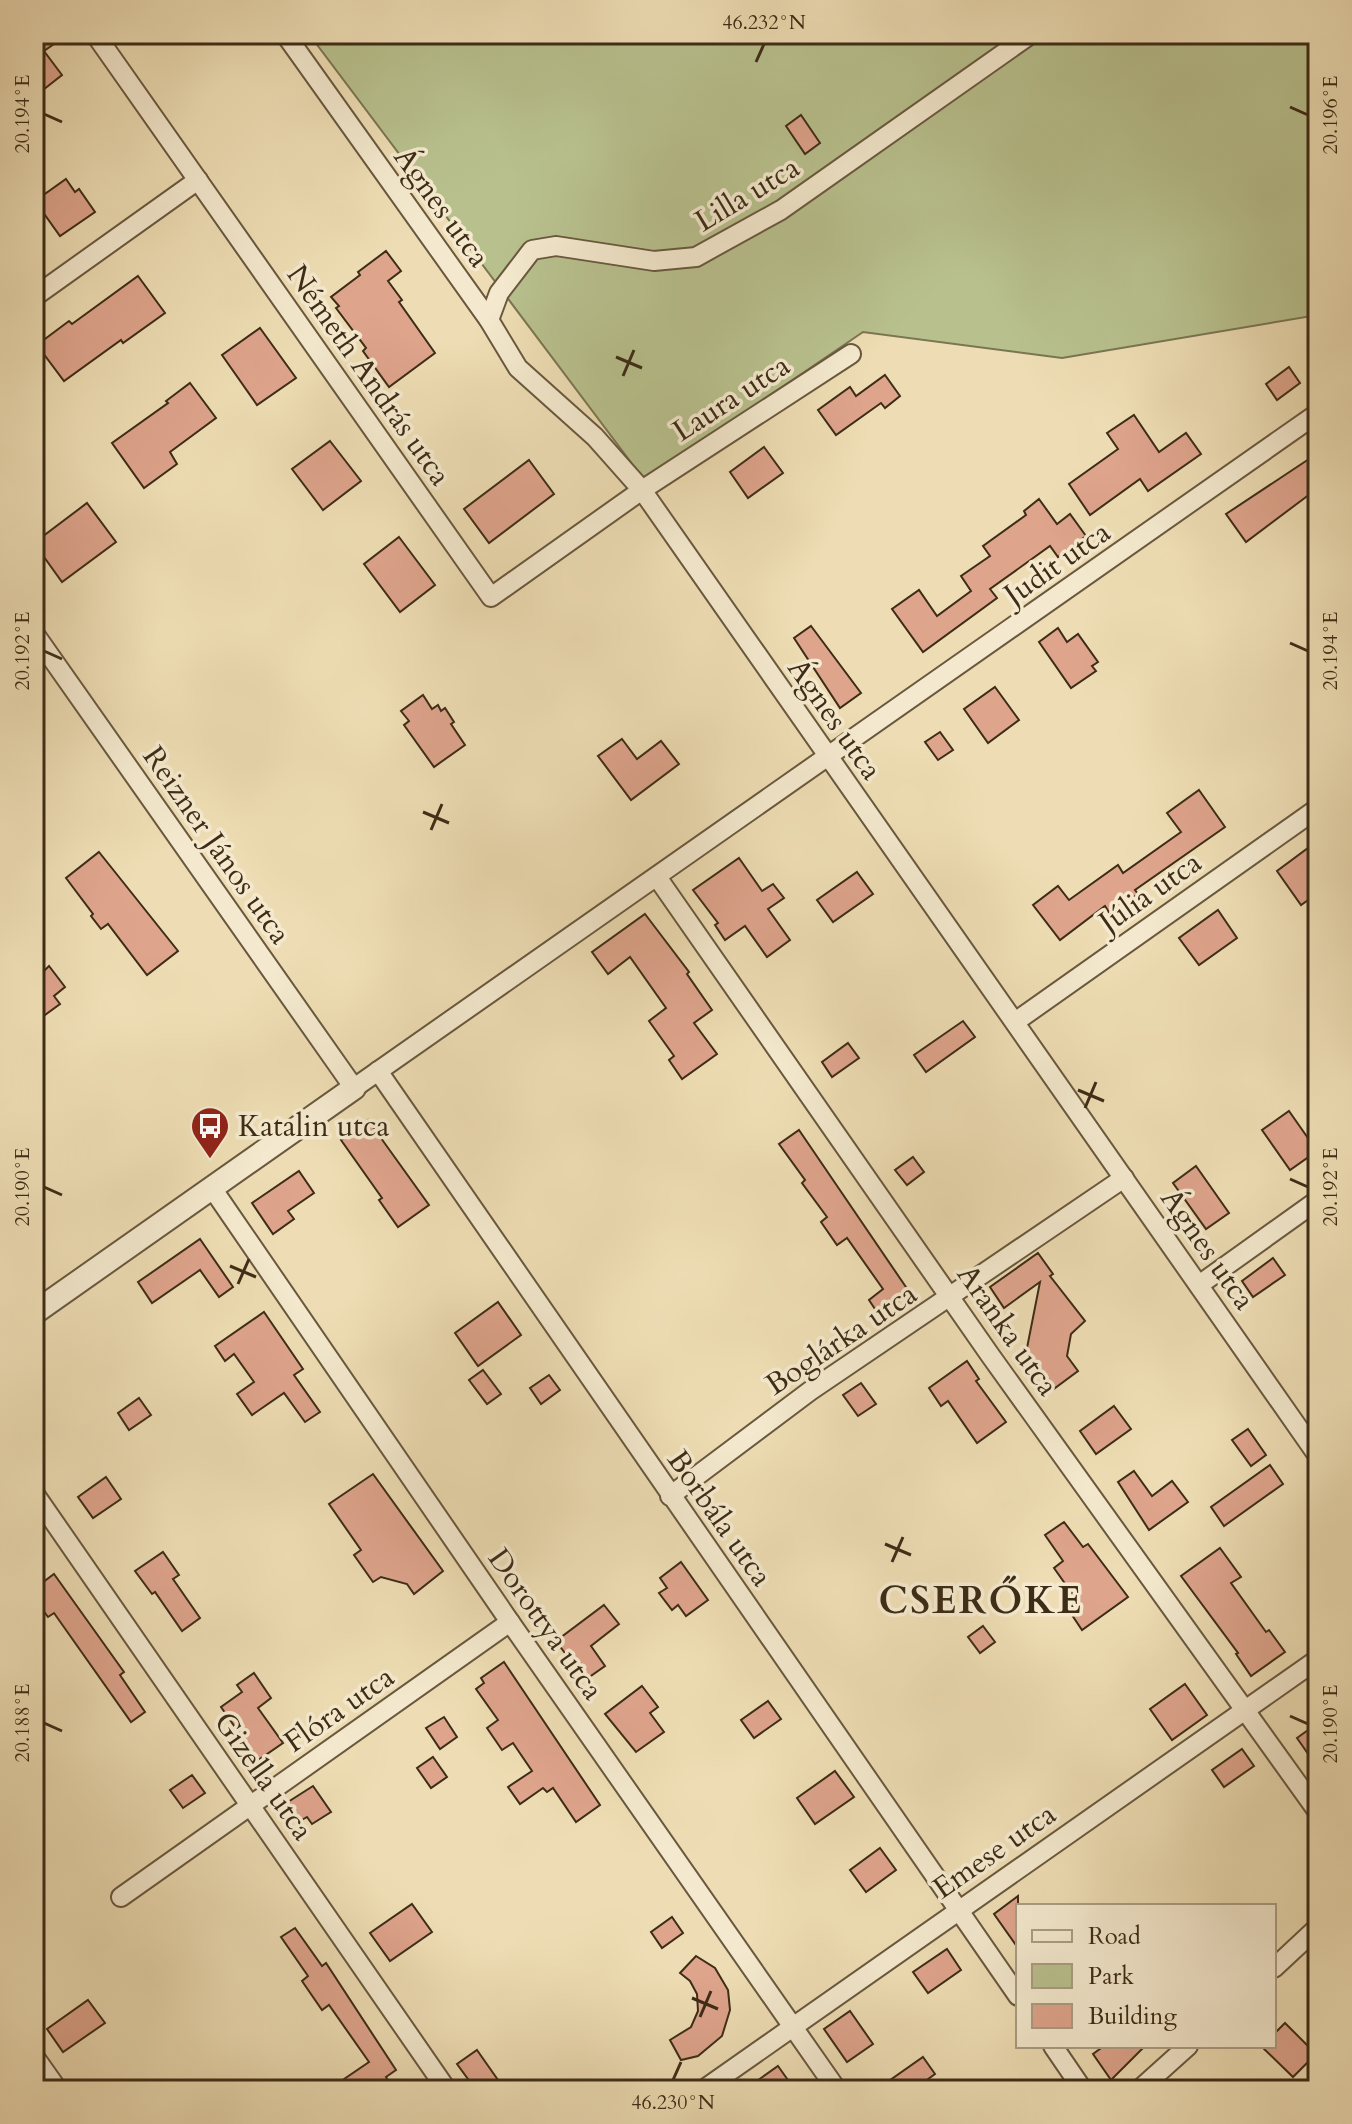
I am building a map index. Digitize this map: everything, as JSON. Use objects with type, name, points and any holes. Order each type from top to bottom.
[{"type":"street","name":"Németh András utca","points":[[95,34],[491,597],[642,490]]},
{"type":"street","name":"Ágnes utca","points":[[285,34],[489,320],[518,368],[595,437],[642,490],[1318,1456]]},
{"type":"street","name":"Lilla utca","points":[[489,320],[499,293],[532,250],[556,246],[654,261],[696,257],[781,210],[1031,34]]},
{"type":"street","points":[[34,297],[198,180]]},
{"type":"street","name":"Laura utca","points":[[642,490],[851,354]]},
{"type":"street","name":"Judit utca","points":[[828,758],[1318,413]]},
{"type":"street","name":"Reizner János utca","points":[[34,633],[354,1088]]},
{"type":"street","points":[[34,1313],[828,758]]},
{"type":"street","name":"Júlia utca","points":[[1015,1022],[1318,808]]},
{"type":"street","name":"Aranka utca","points":[[657,877],[990,1355],[1318,1812]]},
{"type":"street","name":"Borbála utca","points":[[378,1071],[1016,1993]]},
{"type":"street","name":"Boglárka utca","points":[[670,1496],[810,1391],[1124,1178]]},
{"type":"street","name":"Dorottya utca","points":[[212,1188],[837,2090]]},
{"type":"street","points":[[1199,1285],[1318,1200]]},
{"type":"street","name":"Gizella utca","points":[[34,1493],[447,2090]]},
{"type":"street","name":"Flóra utca","points":[[121,1897],[510,1622]]},
{"type":"street","name":"Emese utca","points":[[703,2090],[1318,1659]]},
{"type":"street","points":[[1276,1966],[1318,1927]]},
{"type":"street","points":[[1054,2048],[1083,2090]]},
{"type":"street","points":[[1139,2090],[1186,2048]]},
{"type":"street","points":[[34,2056],[58,2090]]},
{"type":"green space","points":[[309,34],[1318,34],[1318,315],[1062,358],[863,332],[645,481]]},
{"type":"building","points":[[34,34],[47,34],[54,44],[44,51],[62,75],[34,97]]},
{"type":"building","points":[[801,115],[820,143],[805,154],[786,126]]},
{"type":"building","points":[[66,179],[75,192],[79,189],[95,212],[60,236],[35,201]]},
{"type":"building","points":[[386,251],[401,271],[388,281],[435,353],[389,387],[331,297]]},
{"type":"building","points":[[138,276],[165,313],[64,381],[37,345],[69,321],[72,324]]},
{"type":"building","points":[[260,328],[296,378],[257,405],[222,355]]},
{"type":"building","points":[[1289,367],[1300,383],[1277,400],[1266,384]]},
{"type":"building","points":[[885,375],[900,396],[885,408],[881,403],[836,435],[818,410],[850,387],[856,396]]},
{"type":"building","points":[[190,383],[216,418],[170,452],[177,464],[144,488],[112,443],[168,403],[166,401]]},
{"type":"building","points":[[1134,415],[1159,452],[1186,433],[1201,454],[1148,491],[1140,479],[1090,515],[1069,484],[1118,449],[1107,433]]},
{"type":"building","points":[[330,441],[361,481],[323,510],[292,469]]},
{"type":"building","points":[[764,447],[783,473],[748,498],[730,472]]},
{"type":"building","points":[[1318,453],[1318,488],[1246,542],[1226,514]]},
{"type":"building","points":[[529,460],[554,494],[489,543],[464,509]]},
{"type":"building","points":[[1039,499],[1057,524],[1070,514],[1086,536],[1058,557],[1050,546],[990,589],[997,598],[923,652],[892,609],[919,590],[937,616],[971,591],[961,576],[990,556],[983,546],[1026,515],[1024,511]]},
{"type":"building","points":[[87,503],[116,542],[62,582],[34,543]]},
{"type":"building","points":[[399,537],[435,585],[400,612],[364,564]]},
{"type":"building","points":[[811,626],[861,693],[840,708],[794,638]]},
{"type":"building","points":[[1058,628],[1067,642],[1078,634],[1098,662],[1092,666],[1096,671],[1071,688],[1039,642]]},
{"type":"building","points":[[995,687],[1019,720],[988,743],[964,709]]},
{"type":"building","points":[[423,695],[432,709],[438,705],[441,711],[445,708],[465,745],[434,767],[404,725],[409,721],[401,711]]},
{"type":"building","points":[[940,732],[953,750],[938,760],[925,742]]},
{"type":"building","points":[[622,739],[637,759],[661,741],[679,764],[631,800],[598,756]]},
{"type":"building","points":[[1199,790],[1225,827],[1135,890],[1138,894],[1110,914],[1105,906],[1060,940],[1033,905],[1058,886],[1069,900],[1118,865],[1123,873],[1181,832],[1167,813]]},
{"type":"building","points":[[1308,848],[1318,862],[1318,893],[1301,905],[1277,871]]},
{"type":"building","points":[[99,852],[178,951],[147,975],[108,924],[101,929],[66,878]]},
{"type":"building","points":[[739,858],[762,891],[773,884],[784,898],[768,909],[790,940],[767,957],[745,926],[725,940],[715,925],[718,923],[693,890]]},
{"type":"building","points":[[857,872],[873,894],[833,922],[817,900]]},
{"type":"building","points":[[1218,910],[1237,938],[1199,965],[1179,938]]},
{"type":"building","points":[[645,914],[689,972],[687,974],[712,1010],[694,1023],[717,1054],[682,1079],[669,1060],[674,1056],[649,1021],[666,1008],[630,957],[608,974],[592,952]]},
{"type":"building","points":[[34,955],[45,970],[49,966],[65,987],[54,996],[60,1004],[34,1023]]},
{"type":"building","points":[[963,1021],[975,1037],[926,1072],[914,1055]]},
{"type":"building","points":[[848,1043],[859,1058],[832,1077],[822,1062]]},
{"type":"building","points":[[1289,1111],[1317,1151],[1290,1170],[1262,1130]]},
{"type":"building","points":[[368,1120],[429,1205],[398,1227],[379,1200],[382,1198],[341,1140]]},
{"type":"building","points":[[799,1130],[910,1293],[879,1315],[869,1300],[883,1289],[847,1238],[837,1245],[821,1222],[827,1217],[779,1144]]},
{"type":"building","points":[[913,1157],[924,1172],[907,1185],[895,1170]]},
{"type":"building","points":[[1196,1166],[1229,1213],[1206,1229],[1173,1183]]},
{"type":"building","points":[[299,1171],[314,1193],[288,1211],[294,1219],[273,1234],[252,1203]]},
{"type":"building","points":[[200,1239],[233,1287],[219,1297],[200,1270],[152,1303],[138,1282]]},
{"type":"building","points":[[1038,1253],[1053,1274],[1050,1276],[1085,1321],[1071,1334],[1067,1356],[1078,1371],[1051,1391],[1026,1353],[1040,1282],[1004,1308],[990,1287]]},
{"type":"building","points":[[1273,1258],[1285,1275],[1253,1297],[1242,1281]]},
{"type":"building","points":[[498,1302],[521,1335],[478,1366],[455,1333]]},
{"type":"building","points":[[264,1312],[303,1369],[294,1375],[320,1412],[305,1422],[284,1393],[252,1415],[237,1394],[254,1382],[234,1354],[225,1361],[215,1346]]},
{"type":"building","points":[[967,1361],[979,1379],[976,1381],[1006,1422],[977,1443],[948,1401],[941,1406],[929,1388]]},
{"type":"building","points":[[483,1370],[501,1394],[487,1404],[469,1380]]},
{"type":"building","points":[[549,1375],[560,1390],[541,1404],[530,1388]]},
{"type":"building","points":[[861,1383],[876,1404],[858,1416],[843,1395]]},
{"type":"building","points":[[139,1398],[151,1415],[129,1430],[118,1413]]},
{"type":"building","points":[[1114,1406],[1131,1429],[1096,1454],[1080,1431]]},
{"type":"building","points":[[1248,1429],[1266,1455],[1251,1466],[1232,1440]]},
{"type":"building","points":[[1270,1465],[1283,1484],[1224,1526],[1211,1507]]},
{"type":"building","points":[[1134,1471],[1152,1496],[1172,1481],[1188,1502],[1149,1530],[1118,1482]]},
{"type":"building","points":[[373,1474],[443,1571],[414,1594],[407,1584],[381,1577],[373,1582],[354,1555],[361,1550],[329,1504]]},
{"type":"building","points":[[106,1477],[121,1499],[93,1518],[78,1497]]},
{"type":"building","points":[[1064,1522],[1083,1547],[1088,1544],[1128,1597],[1082,1630],[1068,1609],[1078,1602],[1054,1568],[1063,1561],[1045,1535]]},
{"type":"building","points":[[1220,1548],[1241,1577],[1231,1583],[1266,1632],[1269,1630],[1285,1652],[1251,1676],[1238,1653],[1181,1576]]},
{"type":"building","points":[[163,1552],[179,1575],[173,1579],[200,1618],[182,1631],[155,1592],[152,1594],[135,1571]]},
{"type":"building","points":[[681,1562],[708,1600],[686,1616],[678,1605],[672,1610],[659,1593],[667,1588],[660,1578]]},
{"type":"building","points":[[54,1574],[124,1672],[120,1675],[145,1712],[131,1722],[54,1613],[48,1617],[34,1598],[34,1589]]},
{"type":"building","points":[[604,1605],[619,1624],[591,1646],[605,1666],[585,1680],[556,1641]]},
{"type":"building","points":[[983,1626],[995,1642],[980,1653],[968,1637]]},
{"type":"building","points":[[504,1662],[600,1805],[576,1822],[553,1788],[547,1792],[543,1788],[520,1804],[508,1787],[532,1771],[513,1743],[502,1750],[487,1728],[498,1720],[476,1689],[484,1683],[481,1678]]},
{"type":"building","points":[[254,1673],[271,1698],[258,1708],[283,1743],[254,1763],[240,1743],[244,1740],[221,1707],[242,1692],[237,1685]]},
{"type":"building","points":[[1185,1684],[1207,1715],[1172,1740],[1150,1709]]},
{"type":"building","points":[[642,1686],[658,1707],[650,1713],[664,1732],[636,1752],[605,1714]]},
{"type":"building","points":[[768,1701],[781,1719],[754,1738],[741,1720]]},
{"type":"building","points":[[444,1717],[457,1737],[440,1749],[426,1728]]},
{"type":"building","points":[[1318,1723],[1318,1768],[1297,1738]]},
{"type":"building","points":[[1242,1749],[1254,1766],[1224,1787],[1212,1770]]},
{"type":"building","points":[[433,1757],[447,1777],[431,1788],[417,1768]]},
{"type":"building","points":[[835,1771],[854,1797],[815,1824],[797,1798]]},
{"type":"building","points":[[192,1775],[205,1793],[183,1808],[170,1790]]},
{"type":"building","points":[[313,1786],[331,1812],[312,1824],[307,1817],[300,1821],[288,1802]]},
{"type":"building","points":[[880,1848],[896,1870],[866,1892],[850,1870]]},
{"type":"building","points":[[1018,1896],[1016,1945],[994,1914]]},
{"type":"building","points":[[412,1904],[432,1932],[390,1961],[370,1933]]},
{"type":"building","points":[[672,1917],[683,1933],[662,1948],[651,1932]]},
{"type":"building","points":[[295,1928],[322,1966],[326,1963],[396,2070],[386,2077],[394,2090],[328,2090],[369,2062],[329,2005],[322,2010],[302,1981],[308,1976],[281,1937]]},
{"type":"building","points":[[947,1949],[961,1970],[928,1993],[913,1972]]},
{"type":"building","points":[[696,1956],[715,1968],[728,1990],[730,2010],[722,2036],[698,2056],[681,2060],[670,2040],[691,2027],[698,2011],[697,1994],[690,1981],[680,1973]]},
{"type":"building","points":[[88,2000],[105,2023],[63,2052],[47,2029]]},
{"type":"building","points":[[850,2011],[873,2044],[847,2062],[824,2029]]},
{"type":"building","points":[[1285,2023],[1316,2054],[1293,2077],[1263,2048],[1276,2048],[1276,2032]]},
{"type":"building","points":[[1101,2048],[1143,2048],[1111,2080],[1093,2054]]},
{"type":"building","points":[[477,2050],[505,2090],[476,2090],[457,2064]]},
{"type":"building","points":[[923,2057],[935,2074],[913,2090],[876,2090]]},
{"type":"building","points":[[778,2066],[795,2090],[744,2090]]},
{"type":"place","name":"Katalin utca","points":[[210,1160]]},
{"type":"district","name":"CSERŐKE","points":[[981,1600]]}]
